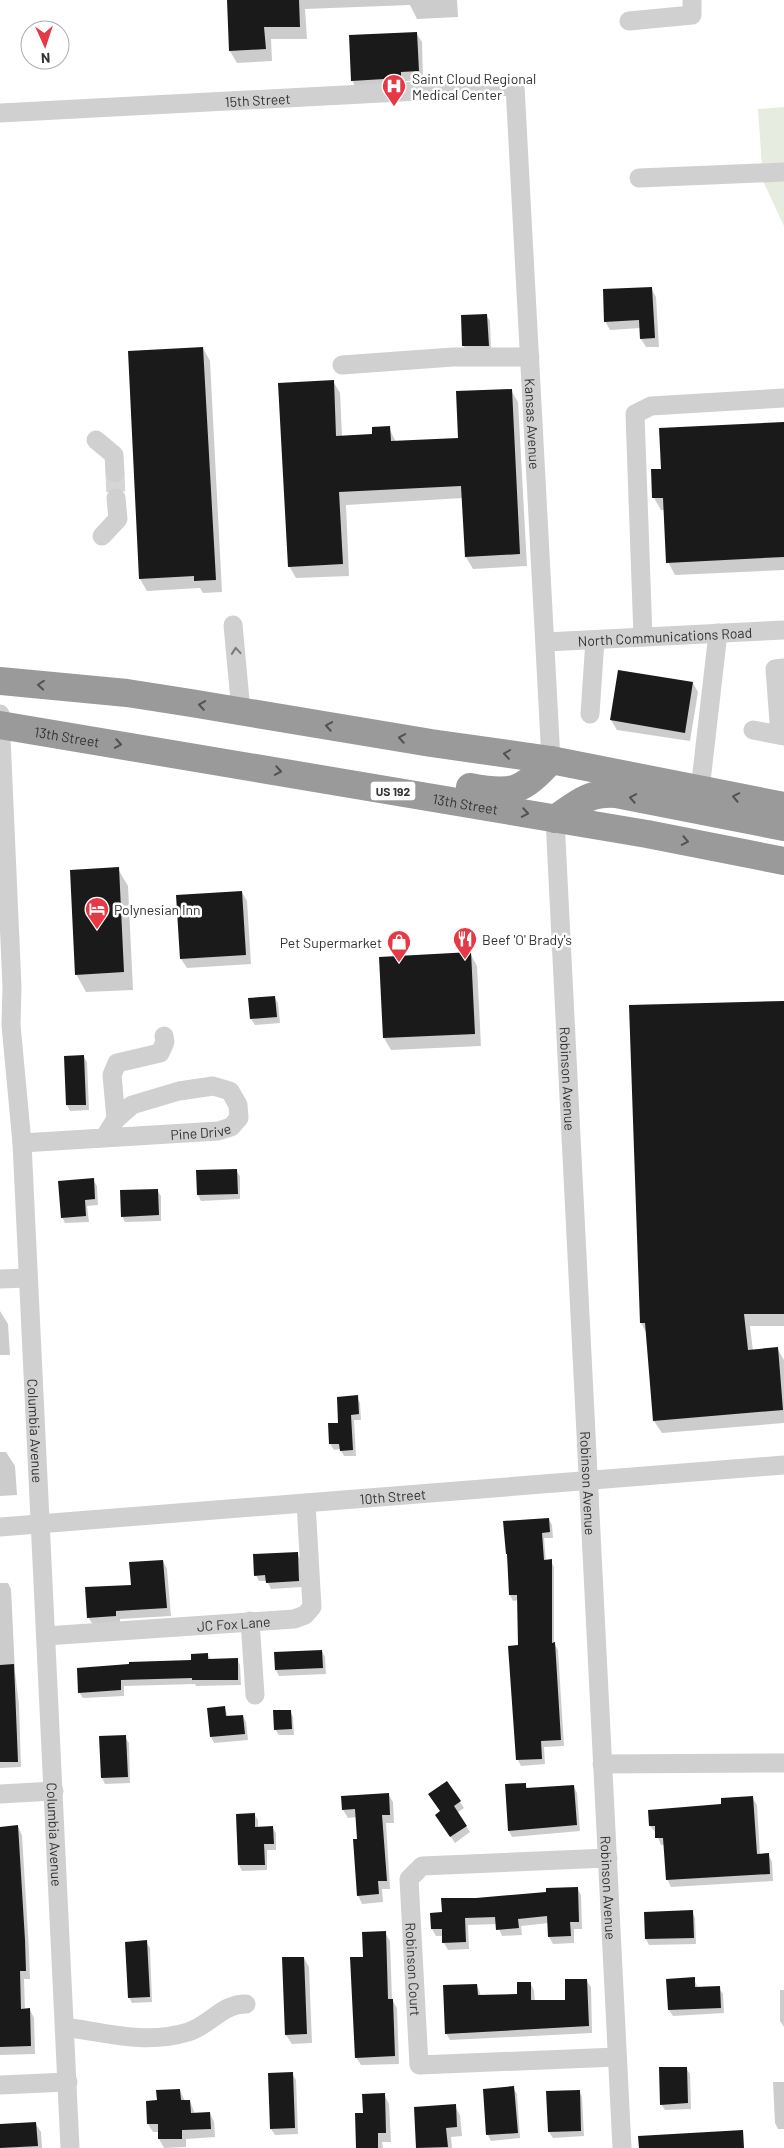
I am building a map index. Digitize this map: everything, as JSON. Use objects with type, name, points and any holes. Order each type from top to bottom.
[{"type":"highway","points":[[0,681],[127,694],[431,743],[550,760],[784,806]]},
{"type":"highway","name":"13th Street","points":[[0,721],[358,785],[556,818],[784,861]]},
{"type":"highway","points":[[358,785],[370,769],[501,792],[518,788],[532,781],[550,760]]},
{"type":"highway","points":[[556,818],[587,797],[600,793],[616,794],[784,827]]},
{"type":"street","points":[[629,21],[692,15],[692,0]]},
{"type":"street","name":"15th Street","points":[[0,113],[515,86]]},
{"type":"street","name":"Kansas Avenue","points":[[515,86],[546,642],[550,760]]},
{"type":"street","points":[[639,178],[784,172]]},
{"type":"street","points":[[342,365],[453,358],[530,357]]},
{"type":"street","points":[[643,637],[635,414],[651,406],[784,398]]},
{"type":"street","points":[[96,440],[114,455],[115,473]]},
{"type":"street","points":[[102,536],[118,519],[116,498]]},
{"type":"street","points":[[234,625],[241,711]]},
{"type":"street","name":"North Communications Road","points":[[546,642],[784,630]]},
{"type":"street","points":[[700,790],[718,634]]},
{"type":"street","points":[[590,714],[595,640]]},
{"type":"street","points":[[753,730],[782,736],[779,669]]},
{"type":"street","name":"Columbia Avenue","points":[[0,721],[6,987],[22,1143],[70,2148]]},
{"type":"street","name":"Robinson Avenue","points":[[556,818],[588,1460],[587,1481],[622,2148]]},
{"type":"street","points":[[116,1119],[112,1075],[117,1063],[160,1053],[165,1042],[164,1036]]},
{"type":"street","name":"Pine Drive","points":[[22,1143],[104,1138],[218,1131],[231,1127],[239,1118],[238,1105],[230,1091],[213,1086],[179,1091],[132,1105],[116,1119],[104,1138]]},
{"type":"street","points":[[0,1279],[28,1278]]},
{"type":"street","name":"10th Street","points":[[0,1527],[77,1523],[784,1465]]},
{"type":"street","name":"JC Fox Lane","points":[[46,1636],[250,1622],[294,1618],[305,1615],[312,1607],[306,1503]]},
{"type":"street","points":[[250,1622],[255,1695]]},
{"type":"street","points":[[602,1764],[784,1763]]},
{"type":"street","points":[[0,1794],[54,1791]]},
{"type":"street","name":"Robinson Court","points":[[608,1858],[422,1866],[409,1879],[419,2066],[617,2057]]},
{"type":"street","points":[[65,2027],[128,2038],[163,2038],[197,2029],[230,2006],[246,2004]]},
{"type":"street","points":[[0,2085],[68,2082]]},
{"type":"shaded area","points":[[784,107],[784,226],[763,181],[758,109]]},
{"type":"building","points":[[227,0],[299,0],[300,27],[264,27],[266,49],[229,51]]},
{"type":"building","points":[[417,32],[419,71],[401,72],[401,78],[351,81],[349,35]]},
{"type":"building","points":[[652,287],[655,338],[640,339],[639,320],[604,322],[603,289]]},
{"type":"building","points":[[487,314],[489,346],[462,346],[461,315]]},
{"type":"building","points":[[203,347],[216,580],[194,581],[194,576],[139,579],[128,351]]},
{"type":"building","points":[[334,380],[336,436],[372,434],[372,427],[390,426],[391,441],[458,438],[456,391],[512,389],[520,554],[465,557],[461,486],[339,492],[343,564],[288,567],[278,383]]},
{"type":"building","points":[[784,422],[784,557],[666,563],[663,498],[652,498],[651,469],[661,469],[659,428]]},
{"type":"building","points":[[618,670],[693,682],[685,733],[610,720]]},
{"type":"building","name":"Polynesian Inn","points":[[119,867],[124,972],[75,975],[70,870]]},
{"type":"building","points":[[242,891],[246,955],[180,959],[176,895]]},
{"type":"building","points":[[471,952],[475,1034],[383,1038],[379,957]]},
{"type":"building","points":[[275,996],[277,1017],[250,1019],[248,998]]},
{"type":"building","points":[[784,1001],[784,1314],[744,1314],[748,1350],[778,1347],[783,1410],[653,1421],[645,1323],[640,1323],[629,1005]]},
{"type":"building","points":[[84,1055],[86,1105],[66,1105],[64,1056]]},
{"type":"building","points":[[237,1169],[238,1194],[197,1195],[196,1170]]},
{"type":"building","points":[[94,1178],[95,1199],[85,1200],[86,1216],[61,1218],[58,1181]]},
{"type":"building","points":[[158,1189],[159,1215],[121,1217],[120,1190]]},
{"type":"building","points":[[358,1395],[359,1414],[351,1415],[353,1450],[340,1451],[339,1444],[329,1444],[328,1423],[338,1423],[337,1397]]},
{"type":"building","points":[[549,1518],[550,1532],[542,1533],[544,1560],[552,1559],[552,1643],[555,1642],[561,1740],[541,1741],[542,1759],[516,1760],[508,1646],[518,1645],[517,1595],[509,1595],[503,1521]]},
{"type":"building","points":[[298,1552],[299,1581],[266,1583],[265,1575],[254,1576],[253,1554]]},
{"type":"building","points":[[163,1560],[167,1608],[116,1611],[116,1616],[87,1618],[85,1587],[131,1585],[129,1562]]},
{"type":"building","points":[[322,1650],[323,1668],[275,1670],[274,1652]]},
{"type":"building","points":[[208,1653],[208,1659],[238,1658],[238,1680],[192,1680],[192,1678],[121,1680],[121,1690],[78,1693],[77,1668],[129,1664],[129,1662],[191,1660],[191,1654]]},
{"type":"building","points":[[14,1664],[18,1762],[0,1762],[0,1665]]},
{"type":"building","points":[[225,1706],[226,1716],[243,1715],[245,1734],[210,1737],[207,1708]]},
{"type":"building","points":[[273,1710],[291,1710],[292,1729],[274,1730]]},
{"type":"building","points":[[126,1735],[128,1777],[101,1778],[99,1736]]},
{"type":"building","points":[[447,1781],[461,1801],[454,1806],[467,1826],[450,1837],[435,1815],[440,1811],[428,1794]]},
{"type":"building","points":[[526,1783],[526,1788],[574,1785],[577,1825],[508,1831],[505,1784]]},
{"type":"building","points":[[389,1793],[390,1815],[382,1815],[387,1881],[378,1881],[379,1894],[357,1896],[353,1839],[357,1839],[355,1809],[342,1810],[341,1796]]},
{"type":"building","points":[[753,1796],[757,1854],[769,1853],[770,1874],[666,1880],[663,1838],[655,1838],[655,1826],[649,1826],[648,1810],[721,1804],[721,1798]]},
{"type":"building","points":[[255,1813],[255,1827],[273,1826],[274,1844],[264,1844],[265,1865],[238,1865],[236,1814]]},
{"type":"building","points":[[18,1825],[26,1971],[20,1971],[21,2009],[30,2008],[31,2046],[0,2047],[0,1827]]},
{"type":"building","points":[[578,1887],[579,1922],[570,1922],[571,1936],[548,1937],[547,1916],[518,1919],[519,1928],[496,1930],[495,1917],[465,1918],[466,1942],[442,1943],[442,1929],[431,1929],[430,1913],[442,1912],[441,1898],[476,1898],[546,1892],[546,1888]]},
{"type":"building","points":[[693,1910],[694,1938],[645,1939],[644,1912]]},
{"type":"building","points":[[386,1931],[388,1999],[393,1999],[395,2056],[355,2058],[350,1957],[363,1957],[362,1932]]},
{"type":"building","points":[[147,1940],[150,1997],[128,1998],[125,1942]]},
{"type":"building","points":[[282,1957],[304,1957],[307,2034],[285,2035]]},
{"type":"building","points":[[695,1977],[695,1987],[720,1986],[721,2008],[668,2010],[666,1979]]},
{"type":"building","points":[[565,1979],[587,1979],[589,2026],[445,2034],[443,1985],[477,1984],[478,1995],[517,1994],[517,1982],[531,1982],[531,2000],[565,2000]]},
{"type":"building","points":[[659,2067],[687,2067],[688,2103],[660,2105]]},
{"type":"building","points":[[293,2072],[295,2128],[270,2129],[268,2073]]},
{"type":"building","points":[[514,2086],[518,2133],[486,2135],[483,2089]]},
{"type":"building","points":[[180,2089],[181,2100],[190,2100],[191,2113],[210,2112],[211,2129],[182,2130],[182,2139],[158,2139],[158,2124],[147,2124],[146,2101],[157,2100],[156,2090]]},
{"type":"building","points":[[580,2090],[581,2131],[548,2132],[546,2091]]},
{"type":"building","points":[[385,2093],[386,2133],[378,2133],[378,2148],[356,2148],[355,2113],[363,2113],[362,2094]]},
{"type":"building","points":[[456,2104],[457,2127],[446,2128],[448,2147],[416,2148],[414,2107]]},
{"type":"building","points":[[36,2122],[38,2146],[0,2148],[0,2124]]},
{"type":"building","points":[[743,2130],[744,2148],[639,2148],[638,2136]]},
{"type":"tunnel","points":[[115,473],[116,498]]},
{"type":"place","name":"Saint Cloud Regional Medical Center","points":[[394,107]]},
{"type":"place","name":"Polynesian Inn","points":[[97,930]]},
{"type":"place","name":"Beef 'O' Brady's","points":[[465,960]]},
{"type":"place","name":"Pet Supermarket","points":[[399,963]]}]
